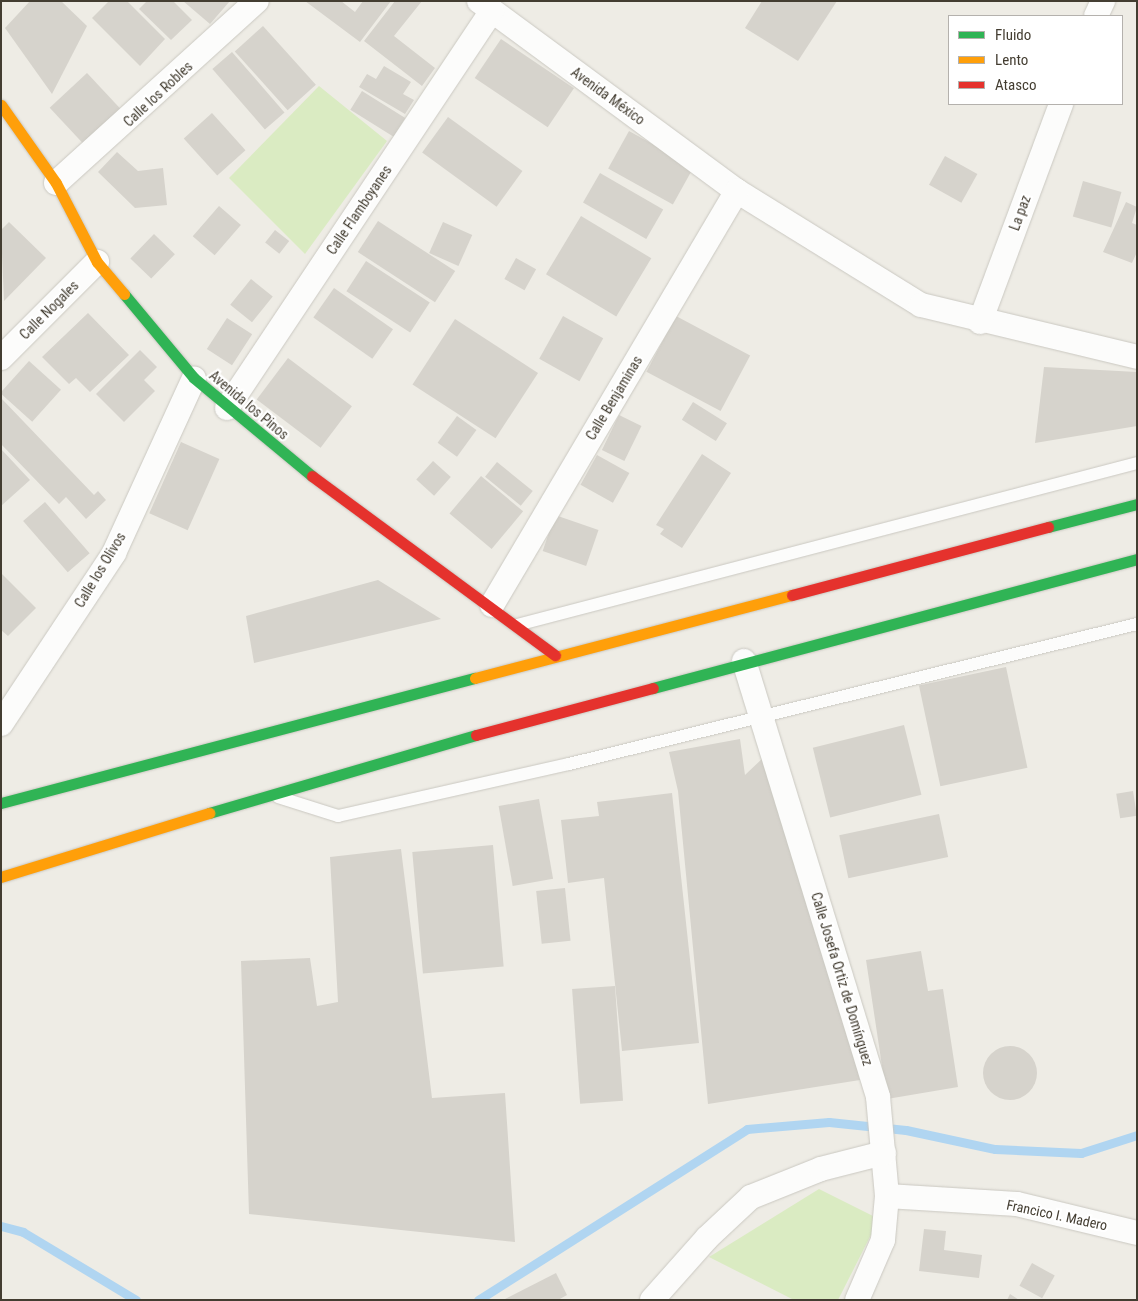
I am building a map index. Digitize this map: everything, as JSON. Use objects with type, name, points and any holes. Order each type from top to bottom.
[{"type":"main road","name":"Avenida los Pinos","points":[[1,105],[56,183],[97,262],[194,378],[226,408],[292,461],[492,605],[555,655]]},
{"type":"main road","points":[[1,803],[555,655],[1137,504]]},
{"type":"main road","points":[[1,877],[271,795],[744,661],[1137,559]]},
{"type":"street","name":"Calle los Robles","points":[[56,183],[257,1]]},
{"type":"street","points":[[1096,15],[1102,1]]},
{"type":"street","name":"Avenida México","points":[[486,6],[737,191],[921,305],[980,322],[1137,357]]},
{"type":"street","name":"Calle Flamboyanes","points":[[226,408],[486,6]]},
{"type":"street","name":"La paz","points":[[980,322],[1061,105]]},
{"type":"street","name":"Calle Benjaminas","points":[[492,605],[737,191]]},
{"type":"street","name":"Calle Nogales","points":[[1,358],[97,262]]},
{"type":"street","name":"Calle los Olivos","points":[[1,724],[114,553],[194,378]]},
{"type":"street","name":"Calle Josefa Ortiz de Domínguez","points":[[744,661],[878,1097],[884,1144],[887,1196],[883,1240],[857,1300]]},
{"type":"street","points":[[652,1300],[707,1238],[751,1197],[884,1144]]},
{"type":"street","name":"Francico I. Madero","points":[[887,1196],[1017,1204],[1137,1233]]},
{"type":"lane","points":[[517,625],[1137,463]]},
{"type":"lane","points":[[271,795],[338,816],[570,764],[761,715],[1137,624]]},
{"type":"green space","points":[[319,86],[387,141],[305,254],[229,178]]},
{"type":"green space","points":[[819,1189],[879,1219],[838,1300],[794,1300],[709,1257]]},
{"type":"building","points":[[30,1],[61,1],[87,26],[52,94],[5,28]]},
{"type":"building","points":[[109,1],[127,1],[165,39],[140,66],[92,18]]},
{"type":"building","points":[[147,1],[173,1],[192,20],[171,40],[139,9]]},
{"type":"building","points":[[183,1],[230,1],[210,24]]},
{"type":"building","points":[[305,1],[341,1],[355,12],[363,1],[391,1],[360,42]]},
{"type":"building","points":[[395,1],[422,1],[394,36],[435,68],[422,86],[364,41]]},
{"type":"building","points":[[762,1],[837,1],[798,61],[745,28]]},
{"type":"building","points":[[263,26],[316,85],[288,110],[235,51]]},
{"type":"building","points":[[501,39],[574,88],[548,127],[475,78]]},
{"type":"building","points":[[232,52],[284,112],[265,129],[212,69]]},
{"type":"building","points":[[384,66],[411,82],[403,94],[414,100],[405,114],[359,87],[367,74],[376,79]]},
{"type":"building","points":[[87,73],[121,110],[84,144],[50,108]]},
{"type":"building","points":[[362,91],[405,118],[394,137],[350,110]]},
{"type":"building","points":[[212,113],[245,150],[217,176],[184,138]]},
{"type":"building","points":[[448,117],[522,171],[497,207],[422,153]]},
{"type":"building","points":[[629,131],[694,167],[673,204],[608,169]]},
{"type":"building","points":[[117,152],[138,171],[163,168],[167,205],[135,208],[98,172]]},
{"type":"building","points":[[945,156],[977,174],[961,203],[929,185]]},
{"type":"building","points":[[600,173],[663,210],[646,239],[583,202]]},
{"type":"building","points":[[1083,181],[1121,192],[1111,228],[1073,217]]},
{"type":"building","points":[[1126,202],[1137,207],[1132,223],[1137,225],[1137,252],[1132,263],[1103,252]]},
{"type":"building","points":[[219,206],[241,225],[215,255],[193,236]]},
{"type":"building","points":[[581,216],[651,258],[616,317],[546,274]]},
{"type":"building","points":[[378,221],[455,271],[435,302],[358,252]]},
{"type":"building","points":[[9,222],[46,258],[4,301],[1,230]]},
{"type":"building","points":[[443,222],[472,235],[458,266],[429,253]]},
{"type":"building","points":[[275,230],[289,241],[279,254],[265,243]]},
{"type":"building","points":[[154,234],[175,254],[151,279],[130,258]]},
{"type":"building","points":[[516,258],[536,269],[524,290],[504,279]]},
{"type":"building","points":[[366,261],[430,302],[410,333],[346,291]]},
{"type":"building","points":[[251,279],[273,297],[252,322],[230,305]]},
{"type":"building","points":[[334,288],[393,329],[372,359],[313,317]]},
{"type":"building","points":[[88,313],[129,355],[90,392],[76,378],[69,384],[42,357]]},
{"type":"building","points":[[563,316],[603,338],[579,381],[539,359]]},
{"type":"building","points":[[676,316],[750,355],[721,411],[646,372]]},
{"type":"building","points":[[227,318],[252,334],[232,365],[207,349]]},
{"type":"building","points":[[455,319],[538,373],[496,438],[413,384]]},
{"type":"building","points":[[140,350],[157,367],[144,380],[155,391],[124,422],[96,394]]},
{"type":"building","points":[[288,358],[352,406],[321,448],[257,400]]},
{"type":"building","points":[[29,361],[61,390],[32,422],[1,394]]},
{"type":"building","points":[[1044,367],[1137,372],[1137,426],[1035,443]]},
{"type":"building","points":[[1,398],[94,495],[98,491],[106,500],[86,519],[66,497],[59,504],[1,444]]},
{"type":"building","points":[[693,402],[727,423],[716,441],[682,420]]},
{"type":"building","points":[[619,415],[641,426],[624,461],[602,450]]},
{"type":"building","points":[[457,416],[476,430],[457,457],[438,443]]},
{"type":"building","points":[[181,442],[219,459],[188,530],[149,513]]},
{"type":"building","points":[[1,449],[30,480],[1,506]]},
{"type":"building","points":[[702,454],[731,473],[682,548],[660,534],[664,529],[656,525]]},
{"type":"building","points":[[597,455],[629,473],[613,503],[581,485]]},
{"type":"building","points":[[433,461],[451,477],[434,496],[416,480]]},
{"type":"building","points":[[497,462],[533,491],[521,506],[485,477]]},
{"type":"building","points":[[481,476],[523,511],[492,549],[450,514]]},
{"type":"building","points":[[45,502],[90,553],[68,572],[23,521]]},
{"type":"building","points":[[555,515],[598,530],[586,566],[543,551]]},
{"type":"building","points":[[1,573],[36,608],[8,636],[1,630]]},
{"type":"building","points":[[378,580],[441,619],[254,663],[246,616]]},
{"type":"building","points":[[1006,667],[1027,768],[940,786],[919,686]]},
{"type":"building","points":[[904,725],[921,795],[830,818],[813,748]]},
{"type":"building","points":[[740,739],[745,775],[765,756],[827,951],[860,1080],[708,1104],[678,791],[669,752]]},
{"type":"building","points":[[1133,791],[1137,816],[1120,818],[1116,794]]},
{"type":"building","points":[[672,793],[699,1043],[622,1051],[604,878],[568,883],[561,820],[599,816],[597,802]]},
{"type":"building","points":[[539,799],[553,879],[513,886],[499,806]]},
{"type":"building","points":[[939,814],[948,857],[848,878],[839,835]]},
{"type":"building","points":[[493,845],[504,967],[423,974],[412,852]]},
{"type":"building","points":[[401,849],[432,1098],[505,1093],[515,1242],[249,1214],[241,961],[310,958],[317,1006],[338,1002],[330,857]]},
{"type":"building","points":[[565,888],[571,941],[542,944],[536,891]]},
{"type":"building","points":[[921,951],[928,991],[943,989],[958,1087],[887,1099],[866,960]]},
{"type":"building","points":[[615,986],[623,1101],[580,1104],[572,989]]},
{"type":"building","points":[[1010,1046],[1020,1048],[1029,1054],[1035,1063],[1037,1073],[1035,1083],[1029,1092],[1020,1098],[1010,1100],[1000,1098],[991,1092],[985,1083],[983,1073],[985,1063],[991,1054],[1000,1048]]},
{"type":"building","points":[[924,1229],[946,1231],[944,1250],[982,1255],[979,1278],[919,1271]]},
{"type":"building","points":[[1032,1263],[1055,1276],[1042,1298],[1019,1286]]},
{"type":"building","points":[[556,1273],[567,1295],[558,1300],[503,1300]]},
{"type":"building","points":[[1010,1294],[1019,1300],[1007,1300]]},
{"type":"waterway","points":[[478,1300],[747,1129],[829,1122],[906,1130],[995,1149],[1081,1153],[1137,1135]]},
{"type":"waterway","points":[[1,1226],[23,1232],[136,1300]]},
{"type":"traffic: fast","points":[[124,294],[194,378],[312,476]]},
{"type":"traffic: fast","points":[[1048,527],[1137,504]]},
{"type":"traffic: fast","points":[[653,688],[1137,559]]},
{"type":"traffic: fast","points":[[1,803],[475,678]]},
{"type":"traffic: fast","points":[[209,813],[476,735]]},
{"type":"traffic: slow","points":[[1,105],[56,183],[97,262],[124,294]]},
{"type":"traffic: slow","points":[[475,678],[792,595]]},
{"type":"traffic: slow","points":[[1,877],[209,813]]},
{"type":"traffic: jam","points":[[312,476],[555,655]]},
{"type":"traffic: jam","points":[[792,595],[1048,527]]},
{"type":"traffic: jam","points":[[476,735],[653,688]]}]
